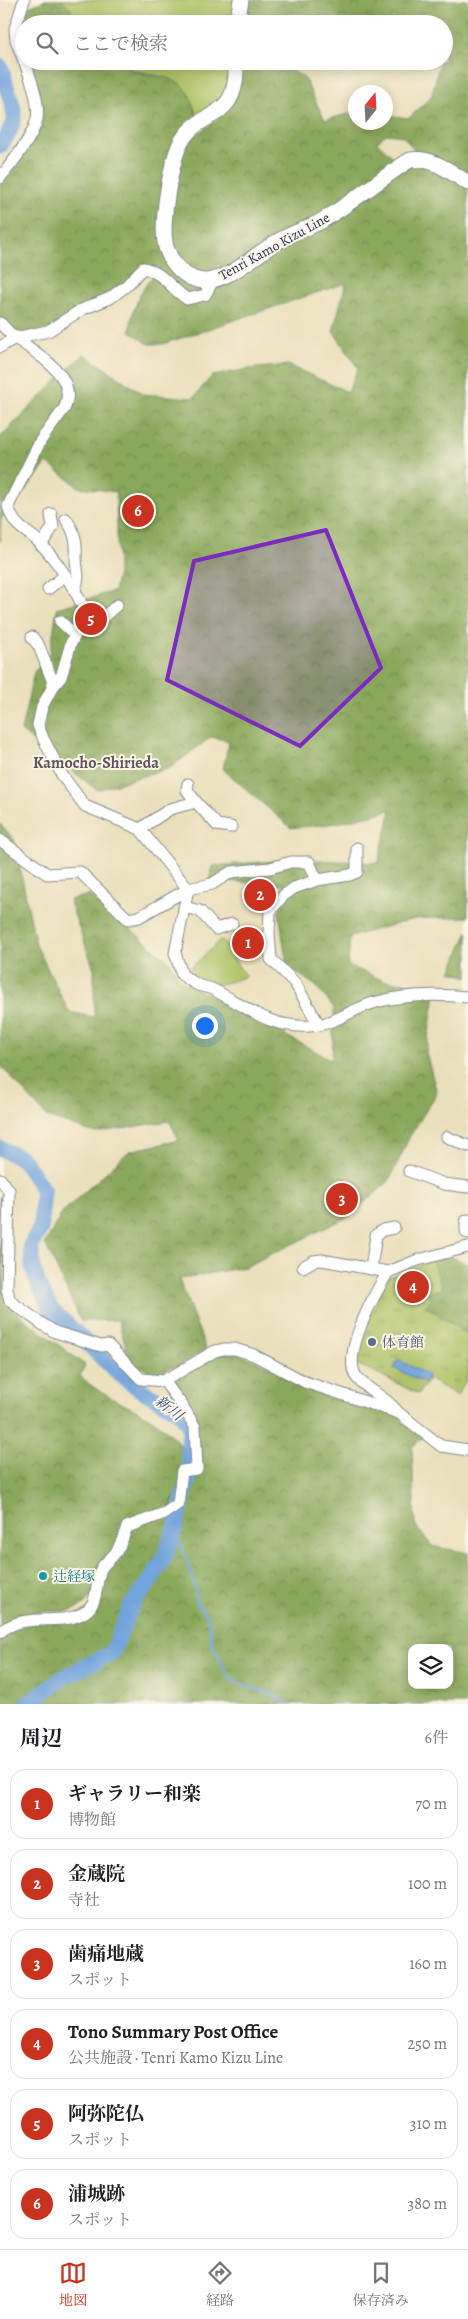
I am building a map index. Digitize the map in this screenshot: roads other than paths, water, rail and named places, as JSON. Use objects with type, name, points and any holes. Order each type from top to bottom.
[{"type":"main road","points":[[238,15],[241,0]]},
{"type":"main road","name":"Tenri Kamo Kizu Line","points":[[236,70],[236,84],[231,99],[219,111],[191,130],[180,146],[170,176],[166,209],[165,243],[175,265],[184,274],[192,278],[206,281],[240,266],[286,236],[321,221],[410,160],[417,159],[432,162],[468,184]]},
{"type":"main road","points":[[468,1222],[468,1231]]},
{"type":"street","points":[[19,15],[24,0]]},
{"type":"street","points":[[0,178],[29,136],[37,118],[37,105],[26,70]]},
{"type":"street","points":[[0,347],[15,338],[48,331],[80,310],[110,298],[126,286],[143,268],[154,270],[176,292],[187,299],[205,295],[214,279]]},
{"type":"street","points":[[0,323],[15,338],[45,358],[58,370],[66,389],[67,404],[42,440],[8,506],[12,519],[18,527],[41,544],[74,589],[87,614],[71,643],[66,666],[61,677],[42,707],[38,725],[62,775],[85,806],[140,829],[188,889]]},
{"type":"street","points":[[41,544],[53,527],[51,514]]},
{"type":"street","points":[[66,519],[74,530],[78,550],[76,556],[79,578],[74,589]]},
{"type":"street","points":[[48,589],[64,576]]},
{"type":"street","points":[[76,632],[98,622],[116,605]]},
{"type":"street","points":[[60,622],[76,632]]},
{"type":"street","points":[[32,637],[39,646],[54,686]]},
{"type":"street","points":[[188,784],[187,790],[216,825],[231,827]]},
{"type":"street","points":[[140,829],[170,809],[196,802]]},
{"type":"street","points":[[0,840],[47,874],[80,872],[128,919],[139,917],[188,889],[212,884],[231,872],[270,868],[291,862],[309,862],[317,880]]},
{"type":"street","points":[[319,1025],[295,983],[271,959],[270,911],[283,896],[294,888],[317,880],[350,875],[357,872],[357,848]]},
{"type":"street","points":[[188,889],[175,953],[182,975],[198,986],[210,988],[262,1018],[285,1025],[319,1025],[373,1003],[431,995],[468,997]]},
{"type":"street","points":[[184,907],[200,911],[216,929],[232,924]]},
{"type":"street","points":[[448,1137],[468,1146]]},
{"type":"street","points":[[409,1171],[444,1184],[468,1187]]},
{"type":"street","points":[[0,1179],[8,1190],[7,1289],[10,1301],[55,1332],[70,1334],[101,1346],[108,1344],[141,1379],[164,1381],[215,1351],[235,1350],[261,1358],[304,1382],[399,1414]]},
{"type":"street","points":[[372,1268],[376,1235],[383,1230],[394,1228]]},
{"type":"street","points":[[303,1268],[313,1261],[322,1260],[388,1272],[418,1260],[468,1247]]},
{"type":"street","points":[[388,1272],[368,1310],[354,1348],[351,1365],[358,1379],[441,1446],[468,1450]]},
{"type":"street","points":[[0,1632],[19,1622],[75,1617],[87,1611],[94,1600],[101,1568],[117,1551],[127,1527],[165,1513],[178,1504],[182,1471],[197,1469],[195,1427],[182,1405],[164,1381]]},
{"type":"water","points":[[398,1360],[428,1375],[424,1383],[394,1368]]},
{"type":"waterway","name":"新川","points":[[0,66],[14,112],[13,124],[0,146]]},
{"type":"waterway","name":"新川","points":[[0,1148],[23,1159],[43,1190],[41,1227],[31,1245],[33,1268],[39,1286],[51,1309],[118,1373],[138,1388],[178,1411],[189,1424],[189,1477],[175,1529],[164,1558],[150,1582],[132,1604],[112,1653],[63,1678],[27,1704]]},
{"type":"waterway","points":[[175,1529],[194,1581],[196,1601],[206,1615],[213,1647],[227,1674],[233,1681],[268,1693],[288,1704]]},
{"type":"place","name":"浦城跡","points":[[138,511]]},
{"type":"place","name":"阿弥陀仏","points":[[91,619]]},
{"type":"place","name":"金蔵院","points":[[260,895]]},
{"type":"place","name":"ギャラリー和楽","points":[[248,943]]},
{"type":"place","name":"歯痛地蔵","points":[[342,1199]]},
{"type":"place","name":"Tono Summary Post Office","points":[[413,1287]]},
{"type":"place","name":"体育館","points":[[372,1342]]},
{"type":"place","name":"辻経塚","points":[[43,1576]]},
{"type":"district","name":"Kamocho-Shirieda","points":[[96,762]]}]
